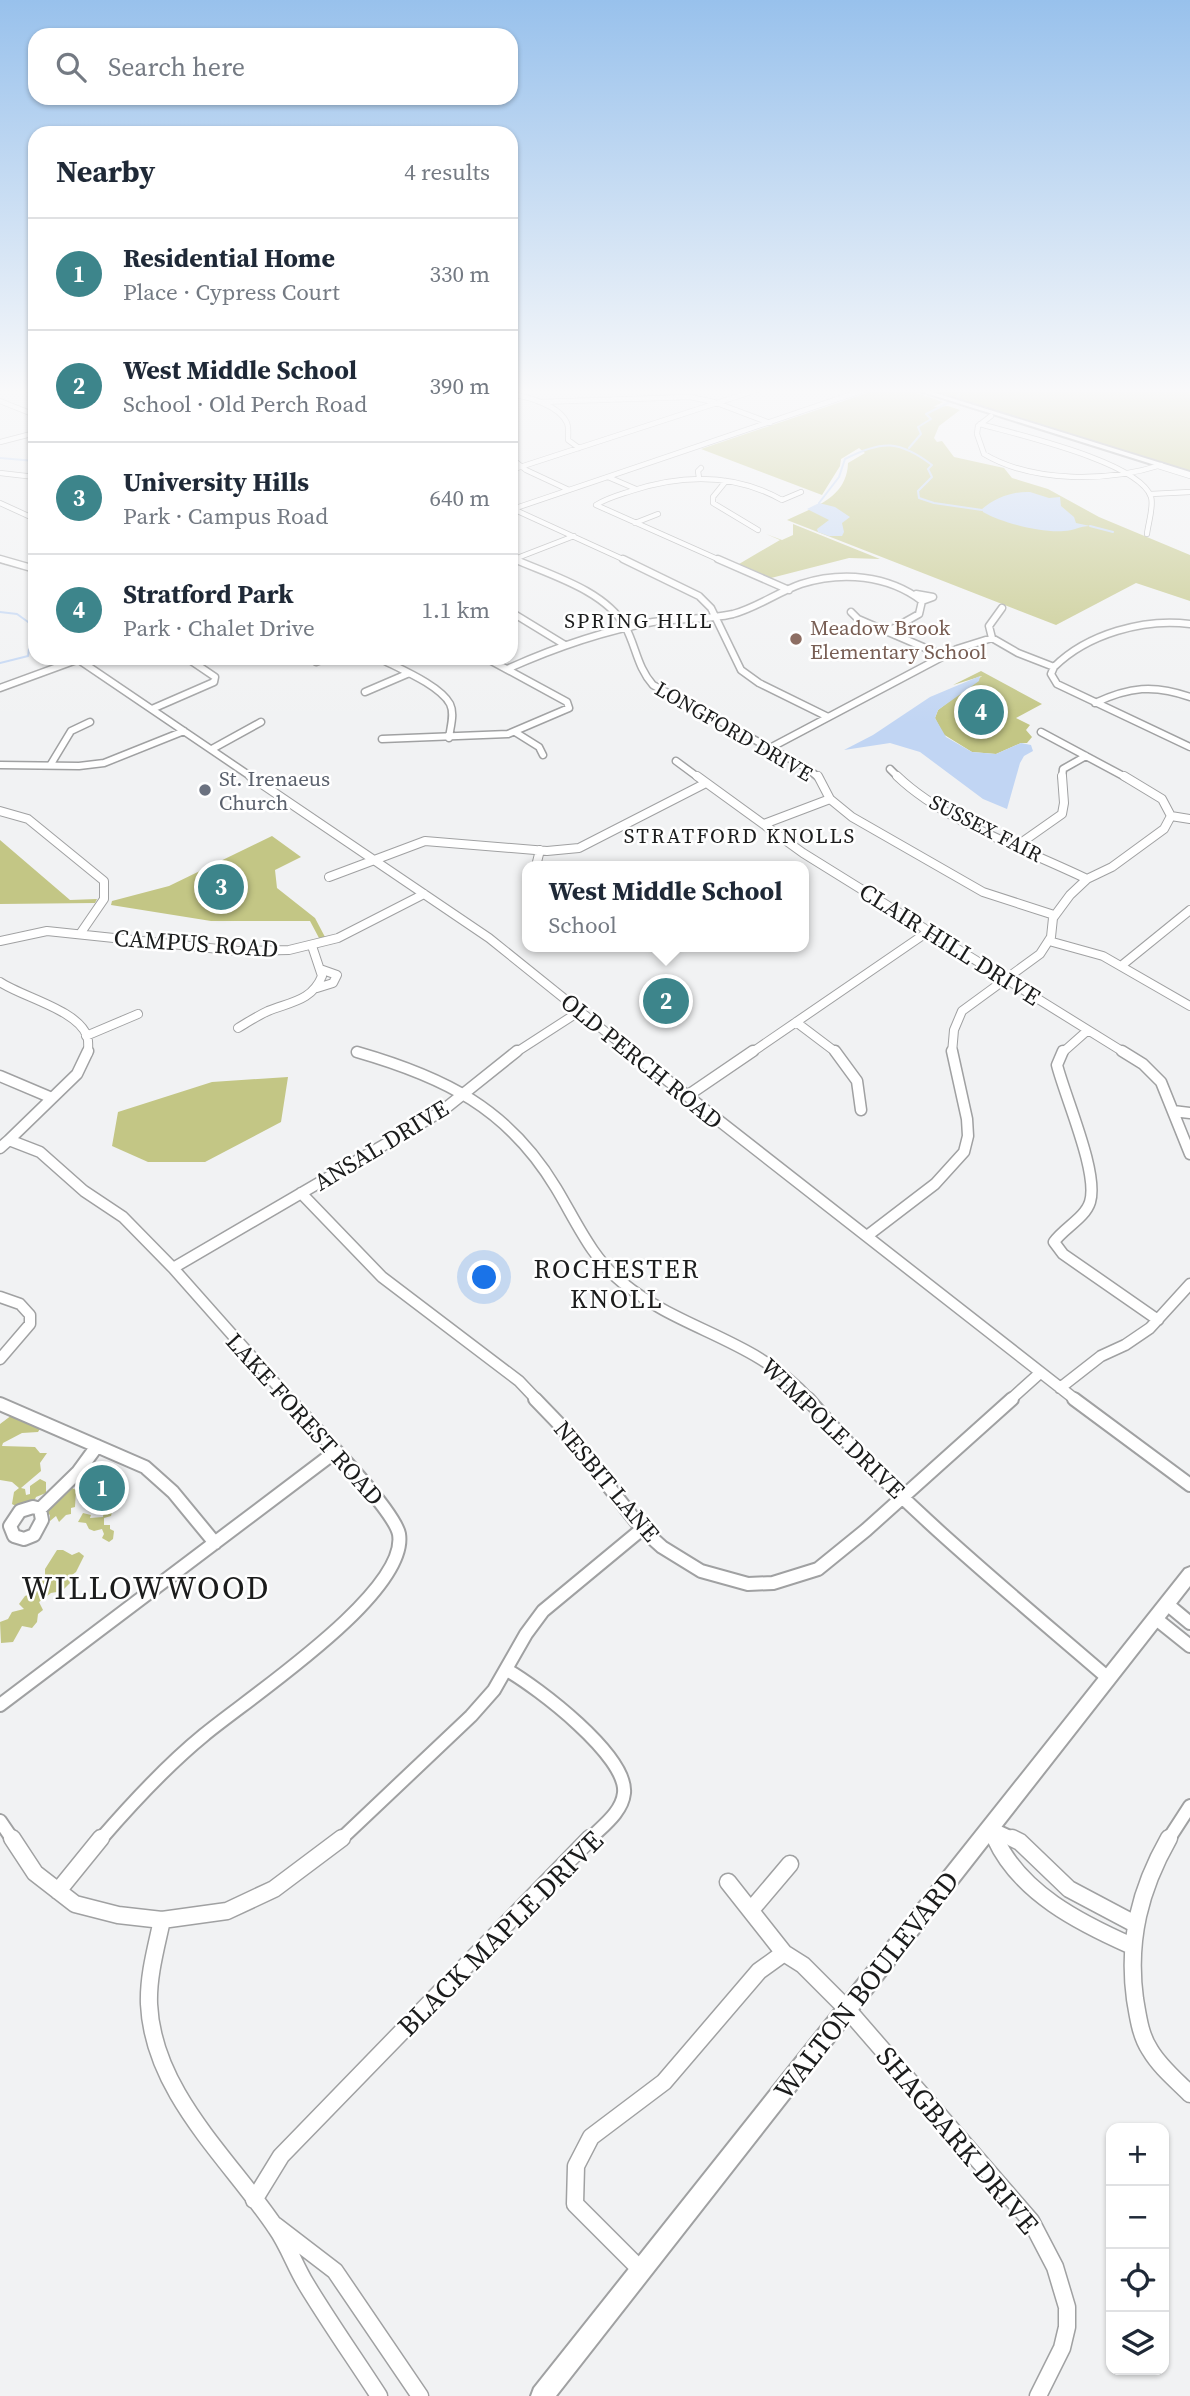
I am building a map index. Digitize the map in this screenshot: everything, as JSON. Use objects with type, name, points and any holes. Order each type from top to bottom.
[{"type":"main road","name":"WALTON BOULEVARD","points":[[542,2396],[1190,1574]]},
{"type":"street","points":[[518,508],[541,500]]},
{"type":"street","points":[[609,500],[596,505],[789,590]]},
{"type":"street","points":[[714,500],[713,503],[758,530]]},
{"type":"street","points":[[1147,534],[1152,500]]},
{"type":"street","points":[[0,503],[28,516]]},
{"type":"street","points":[[518,513],[683,586],[707,602],[717,616],[741,670],[759,683],[828,717]]},
{"type":"street","points":[[635,523],[658,514]]},
{"type":"street","points":[[518,558],[574,536]]},
{"type":"street","points":[[0,559],[28,567]]},
{"type":"street","name":"LONGFORD DRIVE","points":[[518,563],[594,598],[614,612],[625,628],[640,671],[653,685],[814,773],[830,799],[852,817],[983,892],[1054,915]]},
{"type":"street","points":[[518,664],[565,645],[625,628],[744,611],[810,583],[856,576],[872,578],[916,594],[933,597],[922,601]]},
{"type":"street","points":[[916,594],[922,601]]},
{"type":"street","points":[[887,632],[919,614],[922,601]]},
{"type":"street","points":[[992,638],[989,626],[1002,608]]},
{"type":"street","points":[[1155,610],[1162,622]]},
{"type":"street","points":[[851,612],[858,619],[944,656]]},
{"type":"street","points":[[518,616],[565,645]]},
{"type":"street","points":[[1190,624],[1138,623],[1121,628],[1064,658],[1051,674],[1057,684],[1190,747]]},
{"type":"street","points":[[770,748],[974,641],[992,638],[1018,653],[1054,667]]},
{"type":"street","points":[[0,688],[64,665]]},
{"type":"street","name":"OLD PERCH ROAD","points":[[90,665],[489,937],[1059,1388],[1190,1485]]},
{"type":"street","points":[[152,709],[214,682],[215,677],[198,665]]},
{"type":"street","points":[[391,665],[444,697],[451,706],[449,738]]},
{"type":"street","points":[[382,739],[449,738],[515,732],[566,711],[570,706],[499,665]]},
{"type":"street","points":[[507,669],[517,665]]},
{"type":"street","points":[[365,692],[407,674]]},
{"type":"street","points":[[1095,703],[1127,688],[1140,686],[1190,697]]},
{"type":"street","points":[[51,764],[71,731],[90,722]]},
{"type":"street","points":[[212,750],[261,722]]},
{"type":"street","points":[[0,765],[79,766],[111,761],[184,731]]},
{"type":"street","points":[[515,732],[539,747],[543,755]]},
{"type":"street","points":[[867,1236],[942,1178],[965,1151],[967,1125],[954,1074],[950,1041],[961,1011],[1040,954],[1049,941],[1054,915],[1062,904],[1087,879],[1133,853],[1164,828],[1171,816],[1169,808],[1156,795],[1041,732]]},
{"type":"street","points":[[1018,845],[1062,814],[1065,809],[1061,781],[1063,769],[1086,756]]},
{"type":"street","name":"CLAIR HILL DRIVE","points":[[676,761],[803,853],[1088,1030],[1155,1075],[1190,1154]]},
{"type":"street","name":"SUSSEX FAIR","points":[[890,769],[909,788],[946,812],[1087,879]]},
{"type":"street","points":[[330,877],[425,841],[540,850],[579,848],[706,783]]},
{"type":"street","points":[[764,824],[830,799]]},
{"type":"street","points":[[0,811],[28,819],[104,881],[103,900],[80,934]]},
{"type":"street","points":[[1171,816],[1190,819]]},
{"type":"street","points":[[537,861],[540,850]]},
{"type":"street","name":"CAMPUS ROAD","points":[[0,941],[47,931],[251,951],[312,946],[367,925],[424,894]]},
{"type":"street","points":[[1121,966],[1190,910]]},
{"type":"street","points":[[687,1096],[929,931]]},
{"type":"street","points":[[1049,941],[1083,949],[1121,966],[1190,1006]]},
{"type":"street","points":[[312,946],[322,976],[317,988]]},
{"type":"street","points":[[238,1028],[267,1012],[305,998],[317,988],[333,983],[337,975],[320,969]]},
{"type":"street","points":[[0,982],[10,991],[65,1012],[77,1022],[86,1036],[138,1014]]},
{"type":"street","name":"ANSAL DRIVE","points":[[173,1269],[442,1111],[529,1041],[580,1011]]},
{"type":"street","points":[[796,1023],[835,1049],[849,1064],[862,1096],[861,1111]]},
{"type":"street","points":[[1088,1030],[1068,1046],[1058,1058],[1057,1065],[1090,1175],[1092,1196],[1083,1213],[1054,1242],[1063,1254],[1158,1320]]},
{"type":"street","name":"LAKE FOREST ROAD","points":[[4,1144],[85,1063],[86,1036]]},
{"type":"street","name":"WIMPOLE DRIVE","points":[[357,1052],[411,1068],[465,1093],[498,1116],[526,1142],[592,1250],[624,1284],[659,1305],[731,1340],[784,1374],[832,1429],[903,1496],[1108,1678]]},
{"type":"street","points":[[0,1076],[52,1098]]},
{"type":"street","points":[[1173,1111],[1190,1113]]},
{"type":"street","name":"LAKE FOREST ROAD","points":[[4,1144],[40,1152],[85,1191],[123,1217],[173,1269],[396,1521],[400,1545],[387,1576],[357,1611],[204,1736],[136,1797],[58,1891]]},
{"type":"street","name":"NESBIT LANE","points":[[301,1193],[382,1277],[519,1381],[562,1427],[642,1529],[662,1547],[701,1571],[748,1584],[773,1583],[818,1569],[1040,1373]]},
{"type":"street","points":[[1059,1388],[1101,1356],[1136,1339],[1158,1320],[1190,1284]]},
{"type":"street","points":[[0,1297],[20,1304],[30,1315],[30,1324],[0,1359]]},
{"type":"street","points":[[0,1404],[152,1473],[173,1492],[215,1543]]},
{"type":"street","points":[[40,1509],[78,1472],[97,1446]]},
{"type":"street","points":[[0,1705],[335,1452]]},
{"type":"street","points":[[0,1821],[35,1873],[75,1904],[118,1915],[162,1920],[227,1910],[274,1889],[362,1822],[471,1716],[494,1690],[526,1634],[543,1611],[642,1529]]},
{"type":"street","points":[[1167,1604],[1190,1622]]},
{"type":"street","points":[[1155,1618],[1190,1646]]},
{"type":"street","name":"BLACK MAPLE DRIVE","points":[[254,2200],[281,2156],[619,1808],[625,1794],[623,1780],[597,1744],[543,1692],[521,1676],[507,1670]]},
{"type":"street","points":[[1190,1806],[1165,1842],[1145,1882],[1133,1935],[1130,1977],[1144,2041],[1157,2060],[1190,2094]]},
{"type":"street","points":[[990,1828],[1007,1860],[1046,1898],[1072,1917],[1133,1935]]},
{"type":"street","points":[[990,1828],[1020,1842],[1069,1889],[1133,1935]]},
{"type":"street","points":[[751,1910],[790,1864]]},
{"type":"street","name":"SHAGBARK DRIVE","points":[[728,1882],[784,1953],[803,1965],[847,2009],[1031,2221],[1053,2258],[1065,2290],[1068,2316],[1059,2360],[1038,2396]]},
{"type":"street","points":[[162,1920],[150,1974],[150,2013],[158,2052],[172,2082],[210,2140],[275,2225],[299,2271],[379,2396]]},
{"type":"street","points":[[641,2270],[575,2204],[576,2166],[591,2137],[664,2082],[759,1971],[784,1953]]},
{"type":"street","points":[[275,2225],[335,2271],[420,2396]]},
{"type":"green space","points":[[827,500],[1068,500],[1099,517],[1190,555],[1190,601],[1136,583],[1056,625],[787,520]]},
{"type":"green space","points":[[793,524],[880,559],[849,558],[771,578],[739,564],[780,540],[766,534],[782,540],[793,535]]},
{"type":"green space","points":[[981,671],[1042,704],[1016,718],[1030,725],[1026,730],[1032,737],[1027,743],[996,754],[972,752],[943,734],[935,718],[938,710],[982,676],[953,685]]},
{"type":"green space","points":[[272,836],[301,857],[275,870],[277,888],[315,918],[325,937],[319,938],[310,921],[211,921],[111,905],[112,901],[169,886]]},
{"type":"green space","points":[[0,840],[70,900],[97,899],[95,903],[0,904]]},
{"type":"green space","points":[[288,1077],[281,1122],[205,1162],[148,1162],[112,1146],[118,1112],[212,1082]]},
{"type":"green space","points":[[12,1415],[41,1427],[38,1432],[22,1433],[2,1446],[35,1447],[40,1453],[47,1453],[40,1463],[41,1471],[21,1488],[25,1489],[26,1495],[30,1494],[30,1486],[40,1479],[46,1482],[46,1493],[36,1497],[33,1504],[17,1507],[12,1504],[14,1492],[19,1488],[12,1482],[0,1480],[0,1424]]},
{"type":"green space","points":[[72,1488],[76,1490],[75,1507],[71,1508],[71,1514],[59,1522],[56,1516],[50,1521],[50,1515],[45,1511]]},
{"type":"green space","points":[[113,1508],[111,1516],[104,1518],[104,1525],[110,1525],[110,1529],[114,1531],[113,1539],[109,1542],[102,1538],[102,1529],[94,1531],[89,1529],[86,1523],[78,1522],[83,1513],[91,1515],[90,1518],[103,1517],[104,1509]]},
{"type":"green space","points":[[57,1550],[72,1555],[79,1552],[84,1556],[76,1572],[68,1578],[70,1583],[62,1591],[51,1593],[39,1602],[43,1610],[38,1614],[37,1622],[32,1628],[22,1626],[13,1642],[1,1643],[0,1622],[8,1619],[12,1612],[24,1609],[19,1604],[25,1596],[35,1592],[36,1580],[45,1578],[45,1569]]},
{"type":"water","points":[[1060,500],[1061,506],[1074,517],[1076,523],[1090,526],[1067,531],[1034,529],[983,512],[982,509],[993,502]]},
{"type":"water","points":[[819,503],[835,507],[850,517],[842,523],[842,536],[829,536],[818,532],[817,529],[829,520],[807,509]]},
{"type":"water","points":[[980,676],[979,681],[938,710],[935,718],[946,737],[972,752],[996,754],[1021,743],[1031,745],[1033,751],[1024,756],[1020,763],[1007,809],[983,799],[920,752],[890,743],[844,750],[873,735],[930,697]]},
{"type":"waterway","points":[[819,503],[821,500]]},
{"type":"waterway","points":[[924,500],[982,510]]},
{"type":"waterway","points":[[1090,526],[1113,532]]},
{"type":"waterway","points":[[0,612],[17,614],[28,622]]},
{"type":"waterway","points":[[0,663],[28,656]]},
{"type":"place","name":"Meadow Brook Elementary School","points":[[796,639]]},
{"type":"place","name":"Stratford Park","points":[[981,712]]},
{"type":"place","name":"St. Irenaeus Church","points":[[205,790]]},
{"type":"place","name":"University Hills","points":[[221,887]]},
{"type":"place","name":"West Middle School","points":[[666,1001]]},
{"type":"place","name":"Residential Home","points":[[102,1488]]},
{"type":"district","name":"SPRING HILL","points":[[639,620]]},
{"type":"district","name":"STRATFORD KNOLLS","points":[[740,835]]},
{"type":"district","name":"ROCHESTER KNOLL","points":[[617,1284]]},
{"type":"district","name":"WILLOWWOOD","points":[[146,1588]]}]
